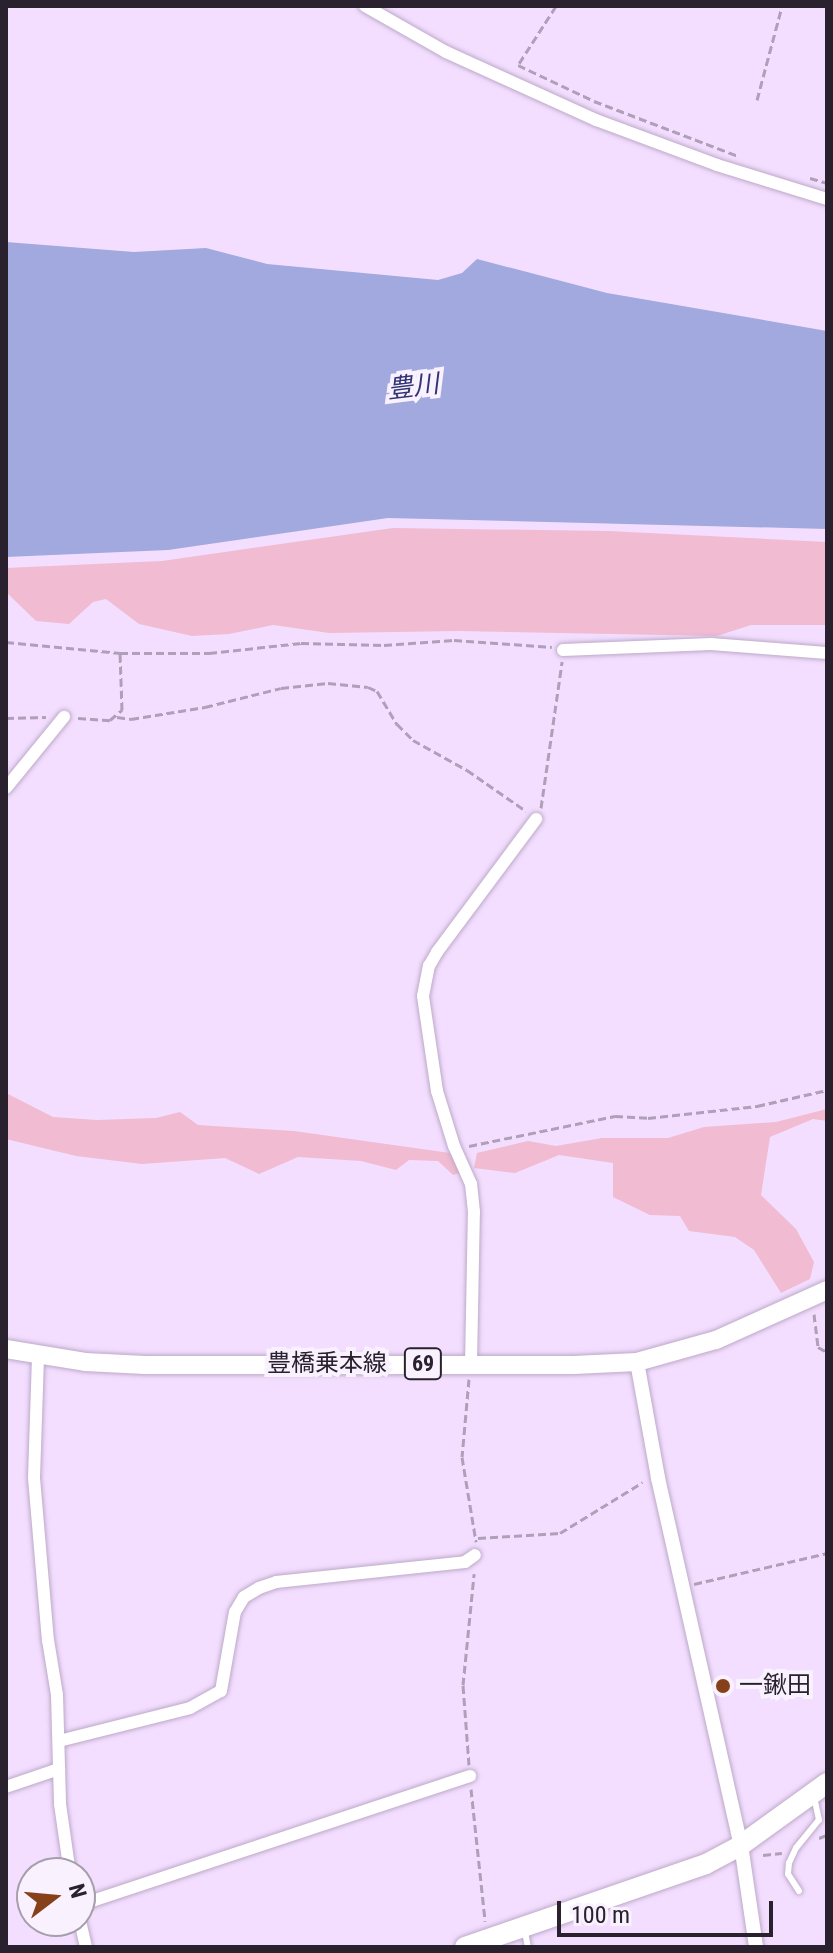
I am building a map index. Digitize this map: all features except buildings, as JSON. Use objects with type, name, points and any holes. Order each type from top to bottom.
[{"type":"highway","points":[[465,1947],[523,1924],[706,1864],[741,1845],[820,1788]]},
{"type":"main road","name":"豊橋乗本線","points":[[6,1349],[38,1357],[145,1365],[574,1365],[637,1362],[716,1340],[820,1293]]},
{"type":"street","points":[[365,6],[446,52],[596,120],[717,165],[827,199]]},
{"type":"street","points":[[563,650],[711,644],[827,653]]},
{"type":"street","points":[[6,788],[64,717]]},
{"type":"street","points":[[471,1364],[474,1212],[466,1168],[454,1146],[437,1091],[423,996],[429,966],[482,887],[536,819]]},
{"type":"street","points":[[38,1357],[34,1478],[59,1741],[60,1804],[68,1857]]},
{"type":"street","points":[[637,1362],[658,1478],[741,1845],[756,1947]]},
{"type":"street","points":[[59,1741],[190,1708],[221,1691],[235,1612],[244,1597],[259,1588],[276,1582],[465,1562],[475,1555]]},
{"type":"street","points":[[6,1787],[59,1769]]},
{"type":"street","points":[[96,1900],[470,1776]]},
{"type":"lane","points":[[799,1891],[788,1874],[789,1863],[796,1848],[819,1820],[820,1788]]},
{"type":"lane","points":[[523,1924],[528,1947]]},
{"type":"path","points":[[556,6],[518,65],[594,101],[738,156]]},
{"type":"path","points":[[757,100],[782,6]]},
{"type":"path","points":[[797,175],[827,183]]},
{"type":"path","points":[[6,642],[120,653],[209,653],[319,642],[384,645],[454,640],[507,642],[563,650],[540,810],[536,819],[467,770],[413,740],[397,724],[377,691],[368,687],[328,683],[281,688],[205,707],[131,719],[6,718]]},
{"type":"path","points":[[117,717],[123,699],[120,653]]},
{"type":"path","points":[[454,1146],[529,1136],[615,1116],[648,1118],[757,1106],[827,1090]]},
{"type":"path","points":[[820,1293],[818,1347],[827,1352]]},
{"type":"path","points":[[471,1364],[462,1457],[477,1538],[463,1685],[470,1776],[486,1924],[490,1936]]},
{"type":"path","points":[[477,1538],[560,1533],[646,1480],[658,1478]]},
{"type":"path","points":[[684,1586],[827,1553]]},
{"type":"shaded area","points":[[393,528],[608,531],[827,542],[827,625],[751,625],[717,636],[458,631],[329,633],[273,625],[229,634],[192,636],[139,624],[106,599],[93,602],[69,624],[36,621],[6,592],[6,568],[162,561]]},
{"type":"shaded area","points":[[6,1093],[53,1117],[97,1120],[156,1118],[180,1112],[198,1125],[294,1131],[450,1153],[460,1173],[453,1175],[438,1161],[409,1160],[396,1170],[361,1161],[298,1157],[259,1174],[225,1158],[142,1164],[76,1156],[6,1139]]},
{"type":"shaded area","points":[[827,1109],[827,1121],[813,1119],[770,1137],[761,1195],[796,1229],[814,1262],[810,1279],[781,1293],[754,1250],[735,1237],[689,1231],[680,1216],[650,1215],[613,1197],[613,1163],[559,1155],[515,1173],[474,1168],[477,1153],[528,1141],[556,1146],[602,1138],[668,1138],[704,1127],[776,1122]]},
{"type":"water","name":"豊川","points":[[6,242],[134,252],[206,248],[267,264],[438,280],[462,273],[477,259],[607,293],[827,331],[827,529],[388,518],[168,550],[6,557]]},
{"type":"place","name":"一鍬田","points":[[723,1686]]}]
